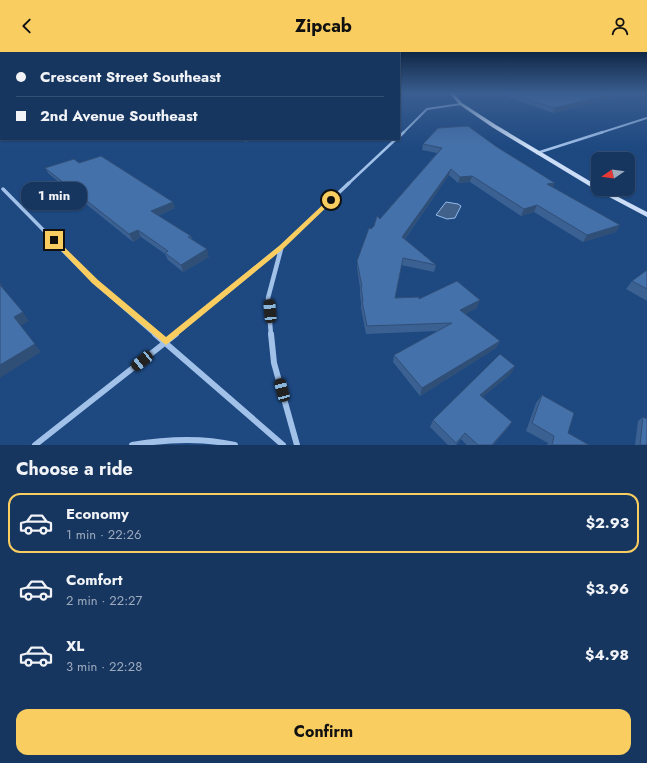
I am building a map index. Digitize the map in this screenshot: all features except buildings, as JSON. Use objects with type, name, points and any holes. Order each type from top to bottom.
[{"type":"street","points":[[400,136],[425,111]]},
{"type":"street","points":[[472,111],[537,153],[591,185]]},
{"type":"street","points":[[537,153],[647,118]]},
{"type":"street","points":[[35,445],[166,342],[281,247],[395,140]]},
{"type":"street","points":[[3,189],[95,282],[283,445]]},
{"type":"street","points":[[611,196],[647,215]]},
{"type":"street","points":[[281,247],[268,298],[274,363],[297,445]]},
{"type":"street","points":[[132,445],[168,439],[216,440],[235,445]]},
{"type":"water","points":[[446,202],[461,206],[455,218],[447,219],[436,215]]},
{"type":"route","points":[[54,240],[95,282],[166,342],[281,247],[331,200]]}]
